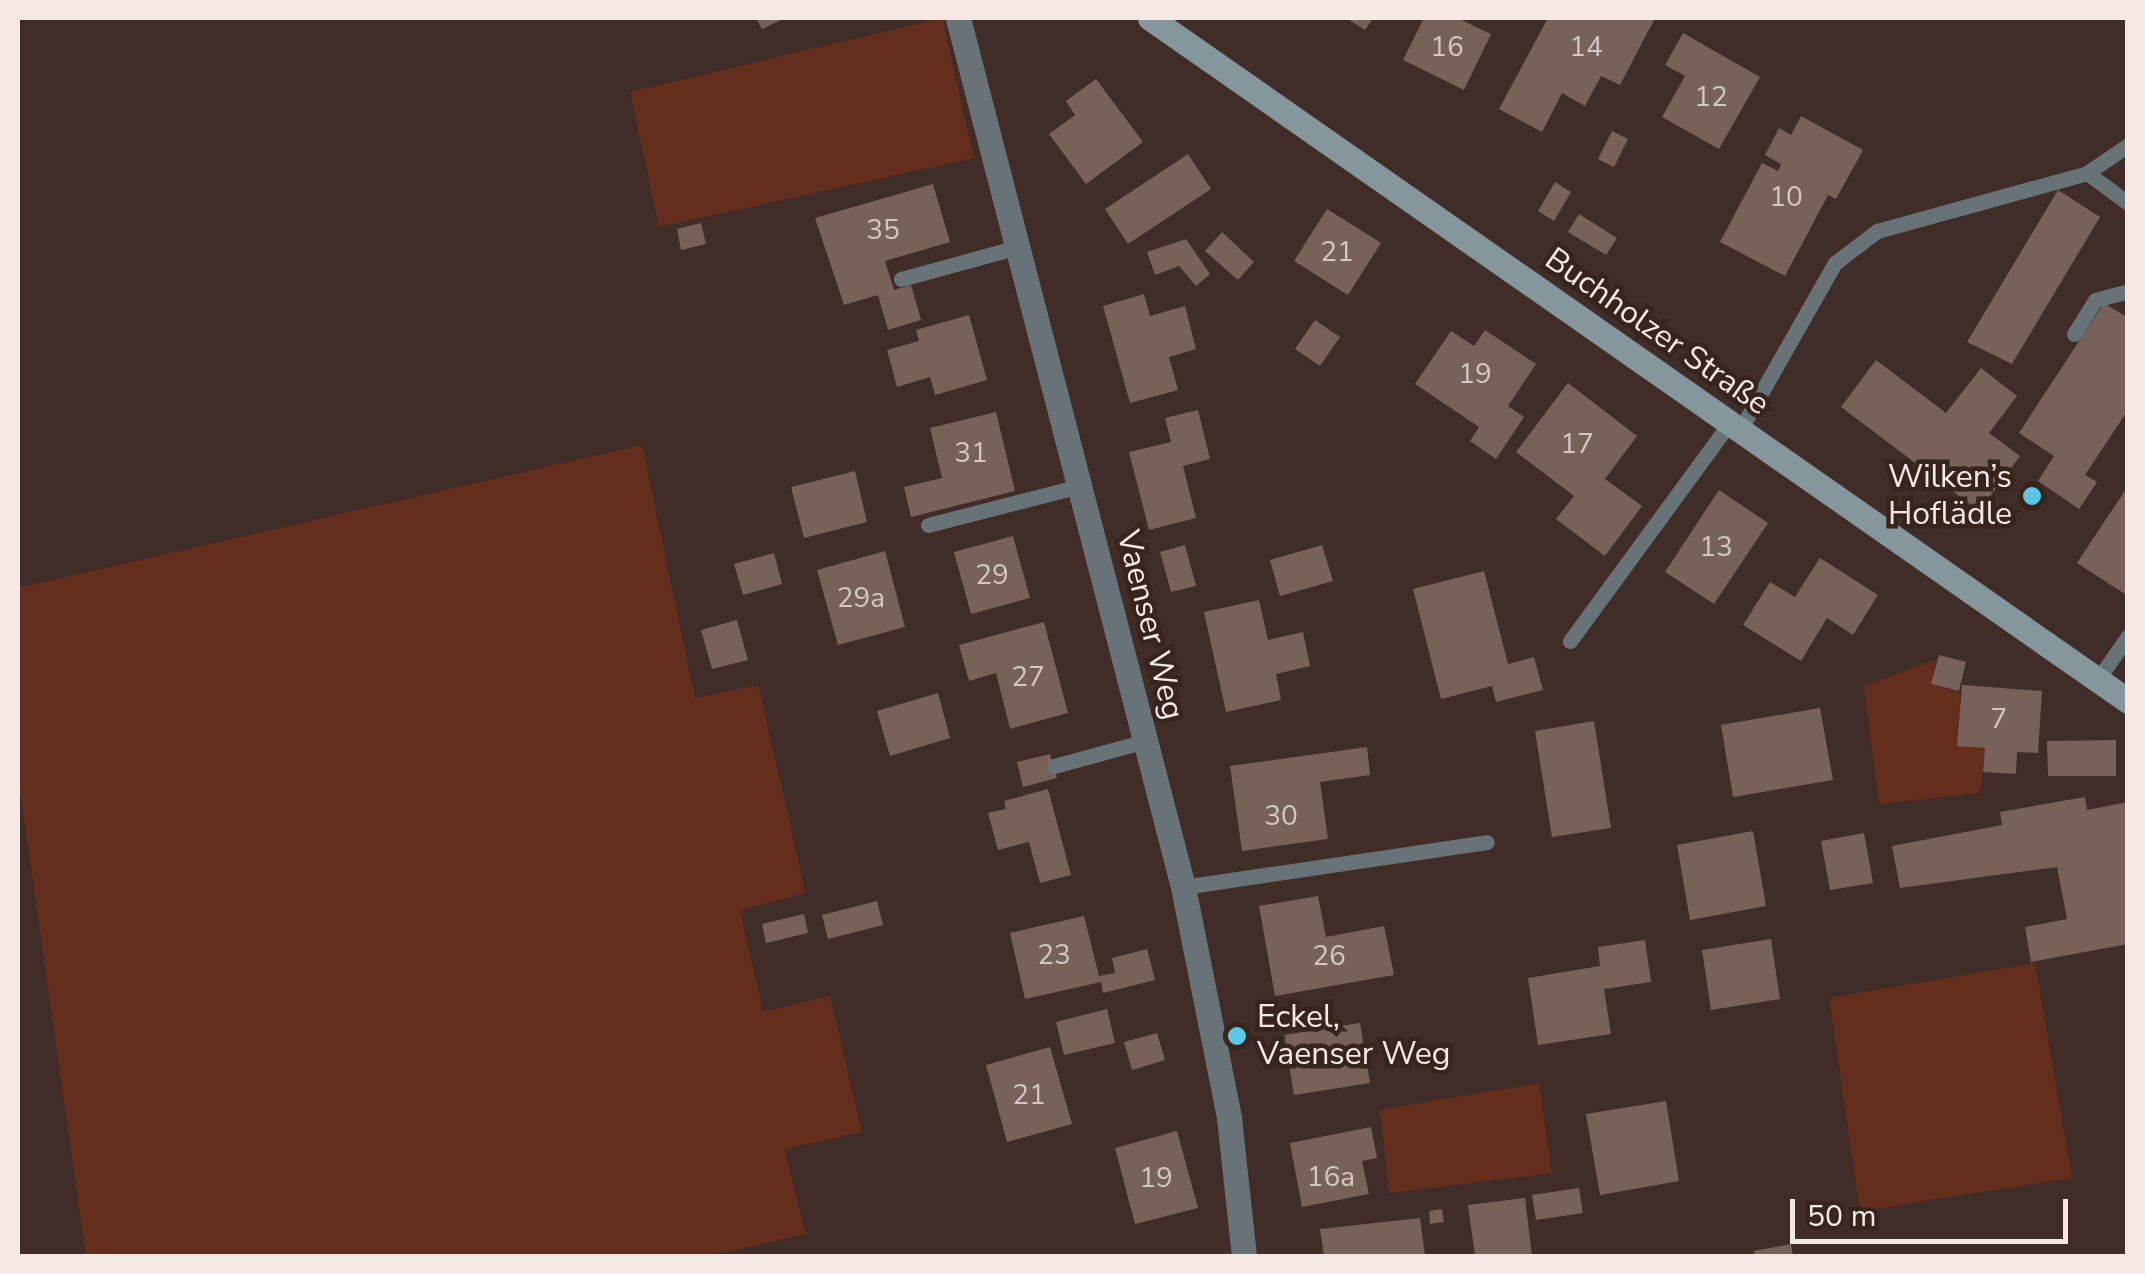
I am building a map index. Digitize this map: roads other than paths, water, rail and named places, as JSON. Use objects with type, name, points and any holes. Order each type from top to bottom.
[{"type":"street","name":"Vaenser Weg","points":[[958,18],[1183,888],[1230,1124],[1244,1256]]},
{"type":"street","name":"Buchholzer Straße","points":[[1150,18],[2128,701]]},
{"type":"lane","points":[[1570,640],[1735,426],[1835,263],[1877,231],[2087,174],[2128,145]]},
{"type":"lane","points":[[2087,174],[2128,203]]},
{"type":"lane","points":[[901,279],[1018,247]]},
{"type":"lane","points":[[2074,334],[2095,300],[2128,291]]},
{"type":"lane","points":[[928,525],[1080,486]]},
{"type":"lane","points":[[2096,682],[2128,636]]},
{"type":"lane","points":[[1054,766],[1146,741]]},
{"type":"lane","points":[[1183,888],[1487,842]]},
{"type":"place","name":"Wilken’s Hoflädle","points":[[2032,496]]},
{"type":"place","name":"Eckel, Vaenser Weg","points":[[1237,1036]]}]
